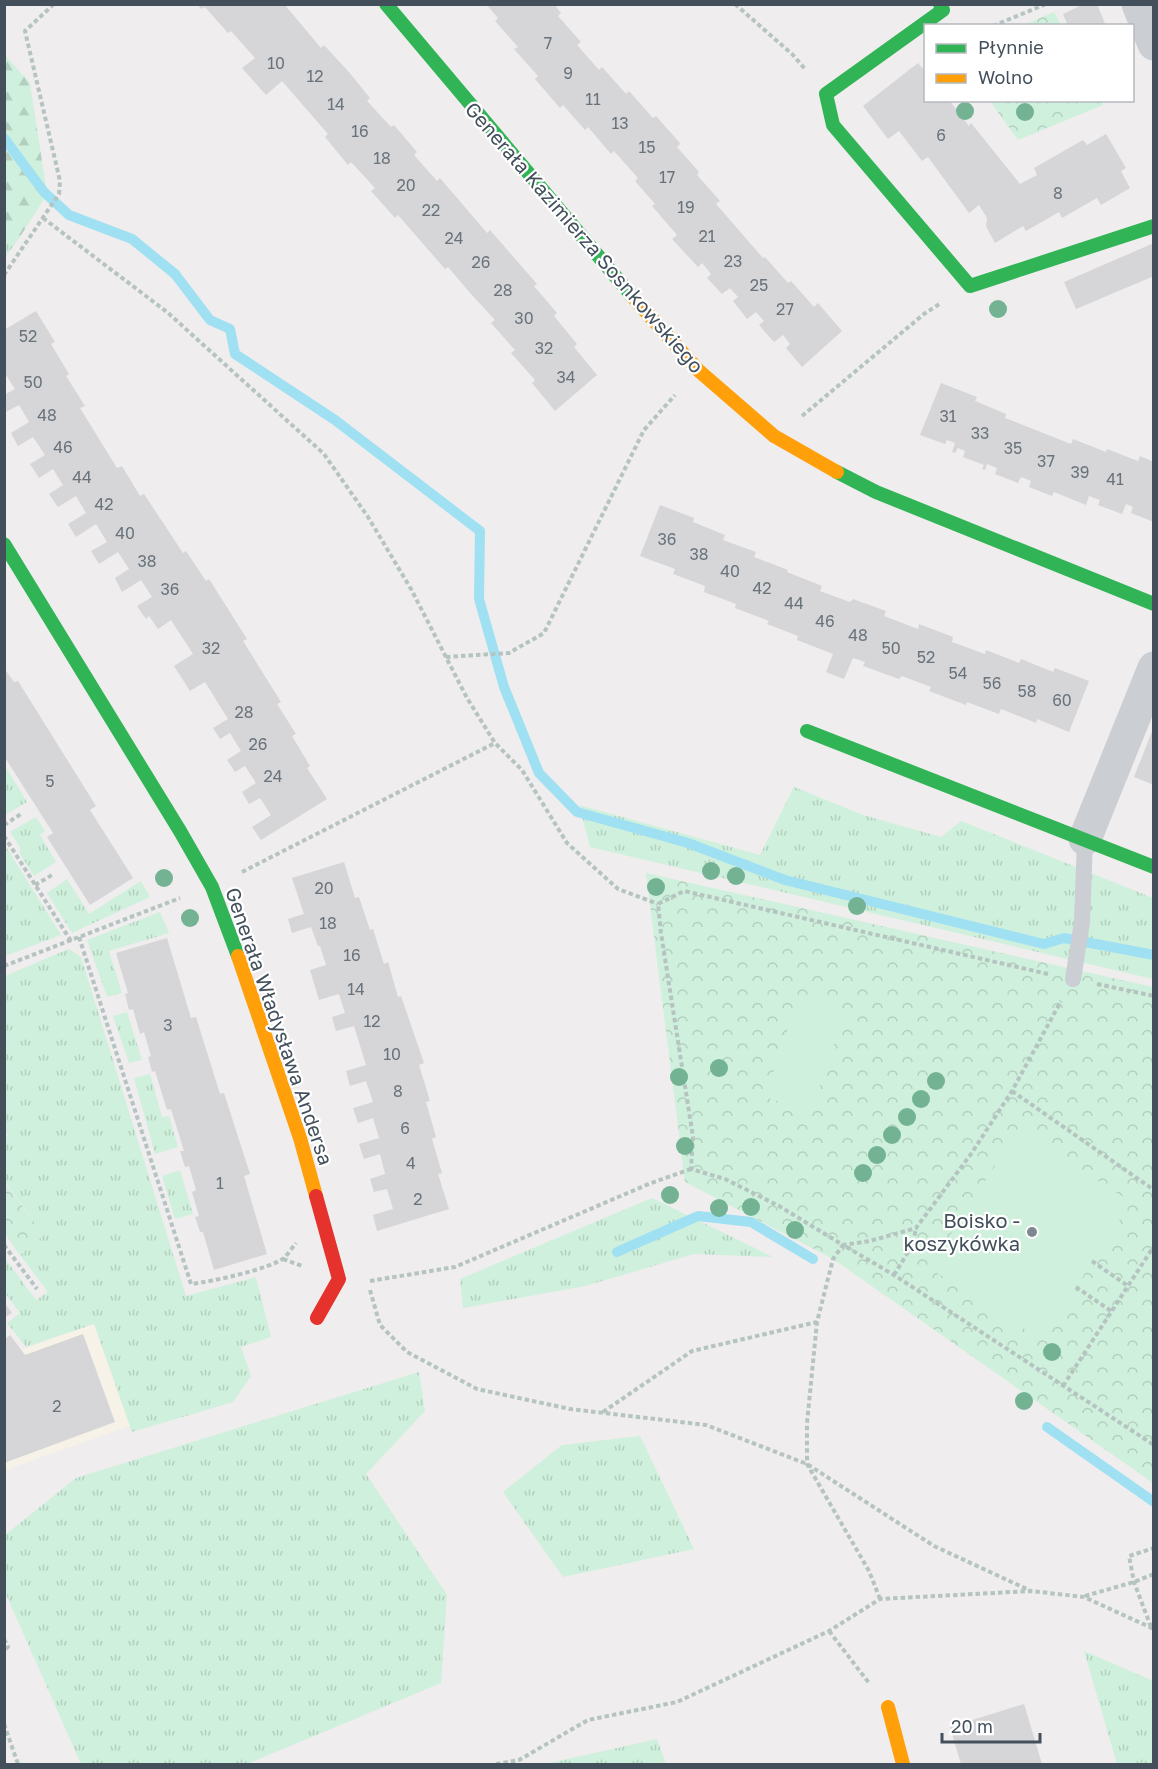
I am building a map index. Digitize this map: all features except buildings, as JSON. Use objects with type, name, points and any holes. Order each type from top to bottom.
[{"type":"street","points":[[940,4],[943,10],[826,94],[833,125],[970,286],[1154,226]]},
{"type":"street","points":[[1138,4],[1154,44]]},
{"type":"street","name":"Generała Kazimierza Sosnkowskiego","points":[[389,9],[651,319],[698,370],[774,436],[876,492],[1154,604]]},
{"type":"street","name":"Generała Władysława Andersa","points":[[4,544],[212,887],[244,972],[300,1138],[339,1279]]},
{"type":"street","points":[[1085,839],[1154,668]]},
{"type":"street","points":[[807,731],[1154,867]]},
{"type":"street","points":[[317,1318],[339,1279]]},
{"type":"street","points":[[888,1707],[903,1764]]},
{"type":"lane","points":[[1073,979],[1082,922],[1085,839]]},
{"type":"path","points":[[4,275],[59,194],[60,181],[25,31],[54,4]]},
{"type":"path","points":[[735,4],[793,55]]},
{"type":"path","points":[[998,24],[1046,4]]},
{"type":"path","points":[[43,218],[167,312],[324,454],[374,528],[411,589],[467,698],[495,743],[522,770],[567,843],[618,889],[658,904],[684,891],[1154,996]]},
{"type":"path","points":[[774,436],[797,420],[924,314]]},
{"type":"path","points":[[446,657],[509,653],[544,633],[644,430],[698,370]]},
{"type":"path","points":[[212,887],[495,743]]},
{"type":"path","points":[[4,825],[21,814]]},
{"type":"path","points":[[4,836],[70,941]]},
{"type":"path","points":[[35,885],[52,875]]},
{"type":"path","points":[[4,966],[173,901]]},
{"type":"path","points":[[658,904],[693,1137],[691,1169]]},
{"type":"path","points":[[79,937],[191,1284],[210,1282],[283,1259],[298,1241]]},
{"type":"path","points":[[894,1275],[913,1244],[916,1228],[971,1154],[1012,1091],[1073,979]]},
{"type":"path","points":[[1012,1091],[1154,1190]]},
{"type":"path","points":[[283,1259],[339,1279],[367,1281],[455,1267],[651,1183],[691,1169],[725,1179],[779,1206],[894,1275],[1154,1445]]},
{"type":"path","points":[[879,1599],[868,1571],[807,1464],[807,1423],[817,1322],[833,1259],[843,1245],[870,1241],[916,1228]]},
{"type":"path","points":[[4,1245],[37,1289]]},
{"type":"path","points":[[1063,1386],[1154,1246]]},
{"type":"path","points":[[1092,1261],[1128,1286]]},
{"type":"path","points":[[1076,1287],[1111,1311]]},
{"type":"path","points":[[602,1413],[692,1351],[817,1322]]},
{"type":"path","points":[[380,1325],[407,1352],[477,1389],[570,1409],[706,1425],[807,1464],[934,1546],[1031,1591]]},
{"type":"path","points":[[1152,1628],[1134,1582],[1129,1556],[1154,1548]]},
{"type":"path","points":[[1084,1596],[1154,1574]]},
{"type":"path","points":[[496,1764],[519,1760],[588,1720],[677,1701],[829,1631],[879,1599],[1031,1591],[1084,1596],[1152,1628]]},
{"type":"path","points":[[829,1631],[888,1707]]},
{"type":"path","points":[[4,1639],[8,1647],[4,1650]]},
{"type":"path","points":[[4,1724],[18,1764]]},
{"type":"shaded area","points":[[94,1323],[130,1426],[5,1470],[5,1356]]},
{"type":"green space","points":[[1054,12],[1060,24],[1026,24]]},
{"type":"green space","points":[[4,54],[30,83],[47,194],[18,240],[5,229]]},
{"type":"green space","points":[[991,102],[1101,102],[1103,105],[1018,140]]},
{"type":"green space","points":[[5,229],[18,240],[5,257]]},
{"type":"green space","points":[[5,766],[27,802],[4,815]]},
{"type":"green space","points":[[794,787],[863,815],[941,837],[961,821],[1153,898],[1153,979],[590,847],[579,805],[760,855]]},
{"type":"green space","points":[[36,817],[45,831],[40,835],[56,862],[34,876],[10,832]]},
{"type":"green space","points":[[5,845],[61,935],[4,956]]},
{"type":"green space","points":[[646,873],[1153,987],[1153,1483],[833,1259],[685,1182]]},
{"type":"green space","points":[[67,879],[89,914],[141,881],[150,897],[72,933],[47,893]]},
{"type":"green space","points":[[160,912],[169,933],[109,951],[122,993],[107,997],[87,940]]},
{"type":"green space","points":[[69,949],[81,957],[186,1296],[256,1277],[271,1337],[241,1347],[251,1376],[233,1402],[132,1432],[94,1324],[26,1347],[7,1323],[20,1313],[5,1293],[4,1257],[36,1300],[48,1292],[20,1255],[44,1235],[5,1182],[5,1138],[8,1135],[4,1131],[5,976]]},
{"type":"green space","points":[[799,995],[845,1011],[811,1112],[765,1097]]},
{"type":"green space","points":[[127,1012],[142,1060],[129,1063],[113,1016]]},
{"type":"green space","points":[[150,1074],[162,1117],[169,1116],[178,1147],[155,1154],[134,1078]]},
{"type":"green space","name":"Boisko - koszykówka","points":[[1018,1130],[1131,1202],[1042,1340],[929,1268]]},
{"type":"green space","points":[[180,1170],[193,1214],[175,1219],[162,1176]]},
{"type":"green space","points":[[4,1182],[44,1235],[20,1255],[5,1234]]},
{"type":"green space","points":[[652,1198],[773,1257],[694,1254],[585,1286],[463,1308],[460,1279]]},
{"type":"green space","points":[[419,1372],[425,1411],[366,1474],[447,1595],[441,1683],[247,1764],[81,1764],[5,1592],[5,1535],[76,1478]]},
{"type":"green space","points":[[640,1436],[694,1549],[563,1577],[503,1492],[562,1445]]},
{"type":"green space","points":[[1084,1651],[1153,1681],[1153,1764],[1117,1764]]},
{"type":"green space","points":[[657,1739],[666,1764],[545,1764]]},
{"type":"waterway","points":[[4,138],[44,192],[69,215],[132,239],[175,274],[210,320],[230,329],[235,354],[335,420],[480,531],[479,599],[504,687],[539,773],[577,812],[688,843],[785,880],[1044,944],[1064,938],[1154,955]]},
{"type":"waterway","points":[[617,1252],[698,1216],[751,1222],[813,1259]]},
{"type":"waterway","points":[[1047,1427],[1154,1502]]},
{"type":"traffic: fast","points":[[386,4],[632,296]]},
{"type":"traffic: fast","points":[[940,4],[943,10],[826,94],[833,125],[970,286],[1154,226]]},
{"type":"traffic: fast","points":[[837,472],[876,492],[1154,604]]},
{"type":"traffic: fast","points":[[4,544],[212,887],[238,956]]},
{"type":"traffic: fast","points":[[807,731],[1154,867]]},
{"type":"traffic: slow","points":[[632,296],[698,370],[774,436],[837,472]]},
{"type":"traffic: slow","points":[[238,956],[300,1138],[316,1196]]},
{"type":"traffic: slow","points":[[888,1707],[903,1764]]},
{"type":"traffic: jam","points":[[316,1196],[339,1279],[317,1318]]},
{"type":"place","name":"Boisko - koszykówka","points":[[1032,1232]]}]
